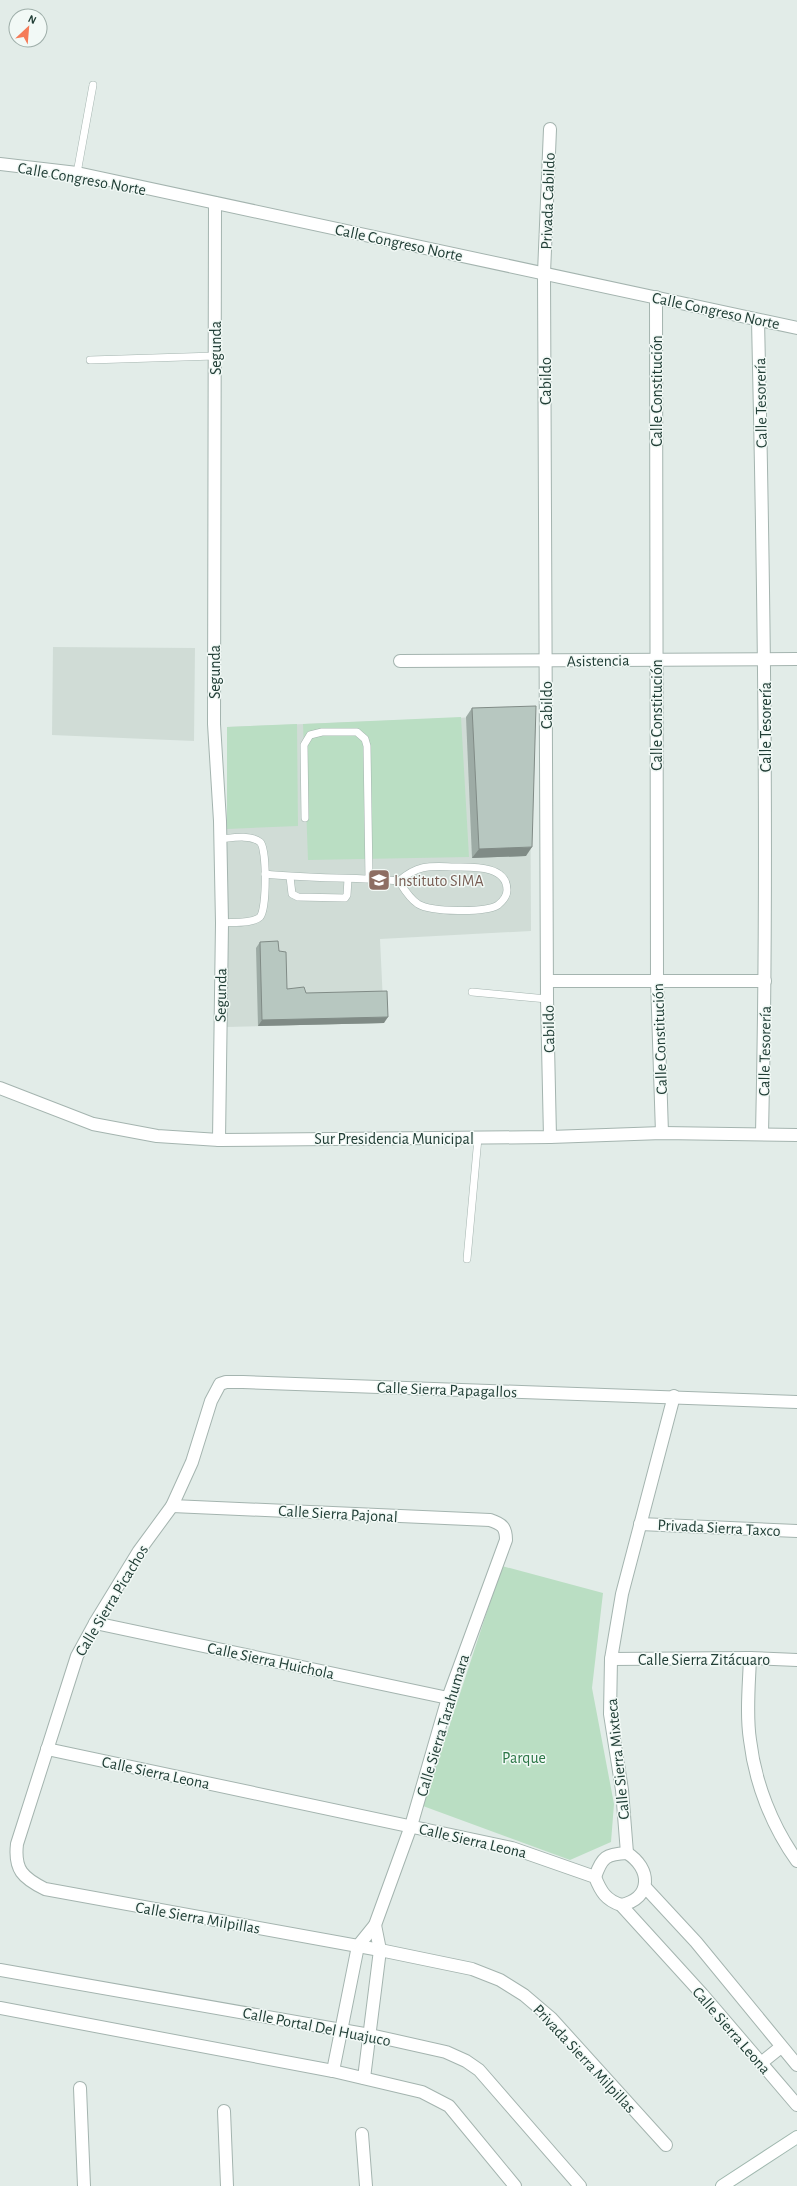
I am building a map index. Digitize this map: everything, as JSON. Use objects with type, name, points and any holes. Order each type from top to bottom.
[{"type":"street","name":"Privada Cabildo","points":[[544,273],[550,129]]},
{"type":"street","name":"Calle Congreso Norte","points":[[0,164],[78,173],[797,328]]},
{"type":"street","name":"Segunda","points":[[215,203],[214,724],[220,839],[222,923],[219,1140]]},
{"type":"street","name":"Cabildo","points":[[544,273],[547,999],[550,1137]]},
{"type":"street","name":"Calle Constitución","points":[[656,297],[657,980],[662,1134]]},
{"type":"street","name":"Calle Tesorería","points":[[758,320],[765,659],[766,981],[762,1134]]},
{"type":"street","name":"Asistencia","points":[[400,661],[797,659]]},
{"type":"street","points":[[548,981],[766,981]]},
{"type":"street","name":"Sur Presidencia Municipal","points":[[0,1088],[93,1124],[157,1136],[219,1140],[478,1138],[662,1134],[797,1135]]},
{"type":"street","name":"Calle Sierra Papagallos","points":[[220,1384],[226,1382],[251,1382],[674,1396],[797,1402]]},
{"type":"street","name":"Calle Sierra Picachos","points":[[20,1872],[15,1860],[17,1844],[77,1656],[95,1623],[139,1551],[172,1506],[192,1462],[211,1401],[220,1384]]},
{"type":"street","name":"Calle Sierra Mixteca","points":[[627,1853],[622,1790],[610,1714],[611,1659],[622,1594],[674,1396]]},
{"type":"street","name":"Calle Sierra Pajonal","points":[[172,1506],[490,1520],[503,1526]]},
{"type":"street","name":"Privada Sierra Taxco","points":[[640,1524],[797,1531]]},
{"type":"street","name":"Calle Sierra Tarahumara","points":[[333,2071],[358,1946],[375,1925],[411,1826],[448,1698],[506,1540],[506,1532],[503,1526]]},
{"type":"street","name":"Calle Sierra Huichola","points":[[95,1623],[448,1698]]},
{"type":"street","points":[[750,1658],[749,1740],[755,1766],[772,1820],[797,1861]]},
{"type":"street","name":"Calle Sierra Zitácuaro","points":[[611,1659],[750,1658],[797,1660]]},
{"type":"street","name":"Calle Sierra Leona","points":[[47,1749],[512,1848],[595,1877],[601,1892],[611,1902],[621,1905],[797,2105]]},
{"type":"street","points":[[595,1877],[604,1858],[611,1853],[627,1853],[636,1859],[645,1875],[645,1887],[639,1897],[630,1903],[621,1905]]},
{"type":"street","name":"Calle Sierra Milpillas","points":[[20,1872],[32,1883],[45,1889],[380,1950]]},
{"type":"street","points":[[645,1887],[696,1942],[797,2065]]},
{"type":"street","points":[[364,2078],[380,1950],[375,1925]]},
{"type":"street","name":"Privada Sierra Milpillas","points":[[380,1950],[472,1969],[500,1980],[524,1995],[551,2018],[666,2145]]},
{"type":"street","name":"Calle Portal Del Huajuco","points":[[0,1970],[370,2035],[446,2052],[466,2061],[479,2070],[580,2186]]},
{"type":"street","points":[[0,2008],[333,2071],[422,2092],[449,2106],[515,2186]]},
{"type":"street","points":[[761,2063],[781,2047]]},
{"type":"street","points":[[80,2088],[84,2186]]},
{"type":"street","points":[[224,2111],[227,2186]]},
{"type":"street","points":[[362,2134],[366,2186]]},
{"type":"street","points":[[722,2186],[797,2137]]},
{"type":"lane","points":[[78,173],[93,85]]},
{"type":"lane","points":[[90,360],[215,356]]},
{"type":"lane","points":[[305,818],[304,746],[310,735],[322,732],[357,732],[364,739],[367,746],[369,878]]},
{"type":"lane","points":[[220,839],[249,838],[260,842],[263,848],[265,874],[264,907],[260,917],[255,920],[222,923]]},
{"type":"lane","points":[[265,874],[290,877],[348,879],[369,878],[399,881],[410,871],[423,867],[477,868],[493,870],[503,877],[507,885],[507,893],[504,900],[497,906],[486,909],[443,910],[418,904],[408,895],[399,881]]},
{"type":"lane","points":[[290,877],[291,890],[295,896],[341,898],[347,895],[348,879]]},
{"type":"lane","points":[[472,992],[547,999]]},
{"type":"lane","points":[[467,1259],[478,1138]]},
{"type":"shaded area","points":[[53,647],[195,648],[194,741],[52,735]]},
{"type":"shaded area","name":"Instituto SIMA","points":[[530,715],[531,931],[380,939],[384,1023],[227,1027],[227,727]]},
{"type":"green space","points":[[461,717],[469,857],[308,860],[303,724]]},
{"type":"green space","points":[[297,724],[298,826],[227,829],[227,727]]},
{"type":"green space","name":"Parque","points":[[502,1566],[603,1593],[592,1688],[614,1804],[611,1842],[570,1860],[423,1806]]},
{"type":"building","points":[[536,706],[532,847],[479,849],[472,708]]},
{"type":"building","points":[[278,941],[279,951],[286,952],[287,989],[304,987],[306,993],[387,991],[388,1017],[262,1020],[260,942]]},
{"type":"place","name":"Instituto SIMA","points":[[379,880]]}]
